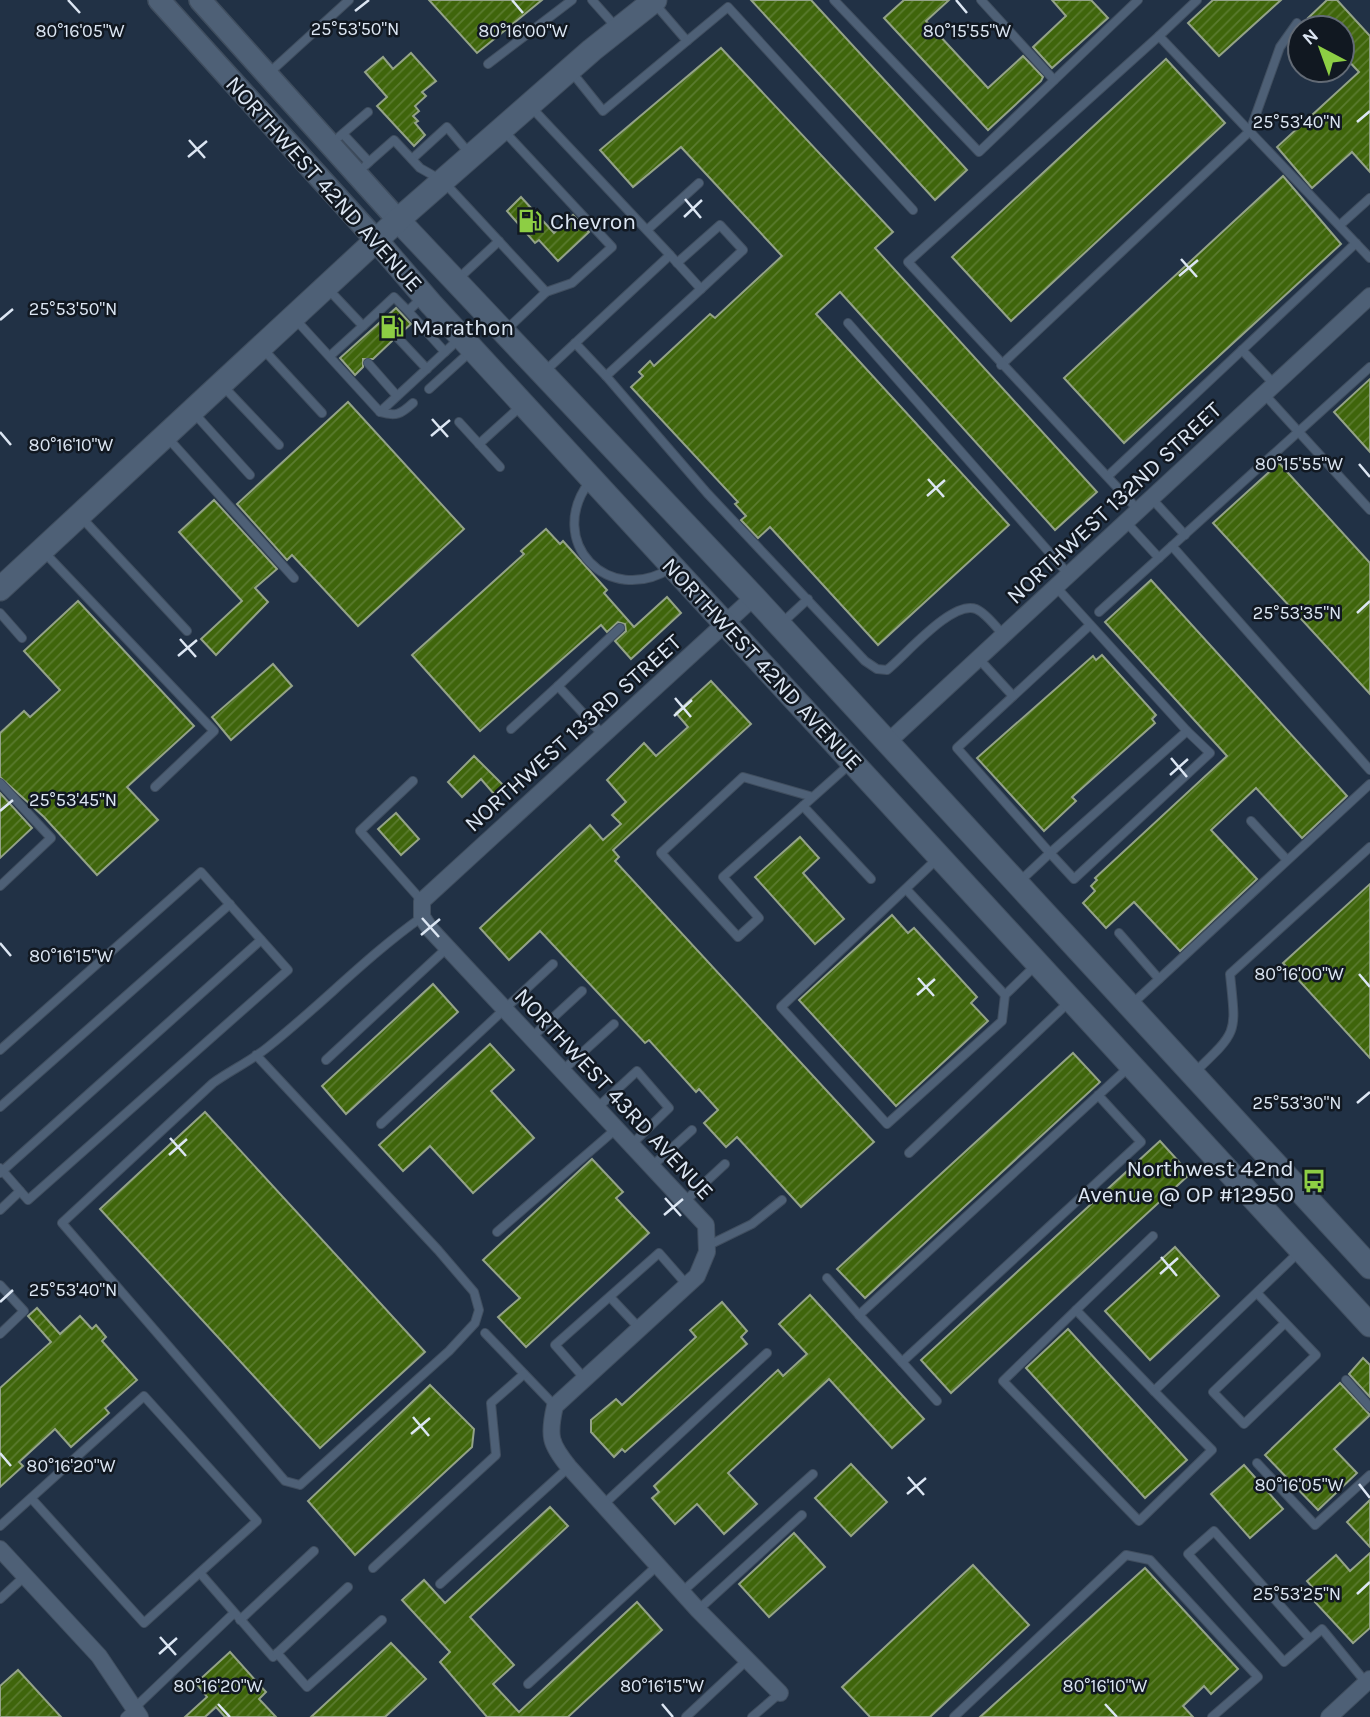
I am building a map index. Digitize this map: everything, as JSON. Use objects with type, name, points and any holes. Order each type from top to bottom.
[{"type":"main road","points":[[0,589],[398,220],[529,104],[654,1]]},
{"type":"main road","name":"NORTHWEST 42ND AVENUE","points":[[398,220],[780,625],[1370,1267]]},
{"type":"main road","name":"NORTHWEST 42ND AVENUE","points":[[376,240],[416,304],[523,404],[1370,1325]]},
{"type":"main road","points":[[855,765],[888,742]]},
{"type":"main road","points":[[1301,1250],[1329,1222]]},
{"type":"street","name":"NORTHWEST 42ND AVENUE","points":[[159,0],[376,240]]},
{"type":"street","name":"NORTHWEST 42ND AVENUE","points":[[200,0],[267,75],[363,167],[398,220]]},
{"type":"street","name":"NORTHWEST 132ND STREET","points":[[888,742],[1153,500],[1370,296]]},
{"type":"street","name":"NORTHWEST 133RD STREET","points":[[422,909],[754,597]]},
{"type":"street","name":"NORTHWEST 43RD AVENUE","points":[[422,909],[447,948],[706,1225],[707,1246]]},
{"type":"street","points":[[707,1246],[696,1276],[555,1406],[550,1427],[553,1447],[698,1610],[780,1693]]},
{"type":"street","points":[[0,1549],[99,1656],[134,1714]]},
{"type":"street","points":[[1329,1717],[1369,1683]]},
{"type":"lane","points":[[267,75],[349,0]]},
{"type":"lane","points":[[488,64],[572,0]]},
{"type":"lane","points":[[592,0],[618,29]]},
{"type":"lane","points":[[834,0],[979,152],[1054,80],[1127,4],[1138,0]]},
{"type":"lane","points":[[981,0],[1054,80]]},
{"type":"lane","points":[[1140,512],[908,262],[1197,0]]},
{"type":"lane","points":[[654,1],[687,41]]},
{"type":"lane","points":[[570,69],[603,111],[728,7],[913,210]]},
{"type":"lane","points":[[1159,36],[1370,258]]},
{"type":"lane","points":[[1001,365],[1250,131],[1280,47],[1286,39]]},
{"type":"lane","points":[[529,104],[701,289]]},
{"type":"lane","points":[[337,140],[368,112]]},
{"type":"lane","points":[[412,159],[447,127],[472,155]]},
{"type":"lane","points":[[502,128],[612,247],[572,283],[545,292],[504,332]]},
{"type":"lane","points":[[363,167],[394,140],[420,168],[443,181],[545,292]]},
{"type":"lane","points":[[646,230],[699,183]]},
{"type":"lane","points":[[1340,225],[1370,198]]},
{"type":"lane","points":[[606,376],[743,250],[720,225],[677,263]]},
{"type":"lane","points":[[456,281],[499,241]]},
{"type":"lane","points":[[1108,476],[1356,243]]},
{"type":"lane","points":[[543,373],[670,255]]},
{"type":"lane","points":[[326,286],[363,326]]},
{"type":"lane","points":[[330,356],[349,344],[363,326],[379,317],[394,297],[416,304]]},
{"type":"lane","points":[[293,317],[380,412],[393,416],[402,413],[414,403]]},
{"type":"lane","points":[[848,323],[1070,576]]},
{"type":"lane","points":[[397,337],[427,369]]},
{"type":"lane","points":[[575,343],[707,493],[865,661],[877,669],[887,670],[948,615],[964,608],[977,609],[1004,636]]},
{"type":"lane","points":[[380,412],[427,369],[460,346]]},
{"type":"lane","points":[[429,389],[460,346]]},
{"type":"lane","points":[[261,347],[322,413]]},
{"type":"lane","points":[[1241,350],[1299,433],[1370,510]]},
{"type":"lane","points":[[368,363],[397,396]]},
{"type":"lane","points":[[1099,612],[1370,367]]},
{"type":"lane","points":[[221,384],[279,445]]},
{"type":"lane","points":[[479,444],[523,404]]},
{"type":"lane","points":[[192,411],[250,475]]},
{"type":"lane","points":[[458,422],[500,467]]},
{"type":"lane","points":[[166,435],[294,578]]},
{"type":"lane","points":[[592,479],[578,502],[574,529],[579,547],[589,562],[612,577],[639,581],[657,576],[673,566]]},
{"type":"lane","points":[[1153,500],[1185,535]]},
{"type":"lane","points":[[79,515],[187,631]]},
{"type":"lane","points":[[1127,523],[1159,558]]},
{"type":"lane","points":[[1172,546],[1370,770]]},
{"type":"lane","points":[[42,550],[214,731],[155,787]]},
{"type":"lane","points":[[1057,588],[1210,753],[1074,879],[957,748],[1090,625]]},
{"type":"lane","points":[[780,625],[808,598]]},
{"type":"lane","points":[[0,613],[22,638]]},
{"type":"lane","points":[[511,729],[620,628]]},
{"type":"lane","points":[[979,659],[1013,696]]},
{"type":"lane","points":[[558,686],[604,736]]},
{"type":"lane","points":[[1018,884],[1187,731]]},
{"type":"lane","points":[[813,797],[743,777],[661,853],[738,937],[759,918],[723,877],[813,797],[855,765]]},
{"type":"lane","points":[[256,1055],[438,1250],[474,1292],[479,1310],[475,1323],[449,1350],[300,1485],[285,1481],[62,1223],[213,1083],[256,1055],[422,909],[360,831],[413,781]]},
{"type":"lane","points":[[0,783],[51,838],[0,886]]},
{"type":"lane","points":[[1130,1006],[1370,784]]},
{"type":"lane","points":[[803,806],[870,880]]},
{"type":"lane","points":[[1251,821],[1287,860]]},
{"type":"lane","points":[[1193,1074],[1230,1037],[1234,1010],[1230,974],[1370,847]]},
{"type":"lane","points":[[939,857],[781,1007],[887,1124],[1002,1021],[1005,995],[1038,964]]},
{"type":"lane","points":[[0,1050],[201,872],[288,970],[28,1200],[1,1171],[261,940]]},
{"type":"lane","points":[[906,889],[1005,995]]},
{"type":"lane","points":[[0,1107],[230,904]]},
{"type":"lane","points":[[1119,933],[1159,979]]},
{"type":"lane","points":[[326,1060],[447,948]]},
{"type":"lane","points":[[381,1125],[553,964]]},
{"type":"lane","points":[[531,1038],[582,991]]},
{"type":"lane","points":[[909,1153],[1071,1000]]},
{"type":"lane","points":[[562,1072],[614,1024]]},
{"type":"lane","points":[[859,1315],[1131,1065]]},
{"type":"lane","points":[[597,1108],[637,1071],[669,1108],[631,1145]]},
{"type":"lane","points":[[902,1362],[1142,1142],[1098,1095]]},
{"type":"lane","points":[[497,1232],[616,1129]]},
{"type":"lane","points":[[652,1167],[692,1130]]},
{"type":"lane","points":[[684,1202],[725,1164]]},
{"type":"lane","points":[[0,1210],[20,1191]]},
{"type":"lane","points":[[707,1246],[752,1224],[782,1200]]},
{"type":"lane","points":[[1076,1310],[1212,1451],[1139,1521],[1003,1381],[1076,1310],[1153,1236]]},
{"type":"lane","points":[[1154,1391],[1301,1250]]},
{"type":"lane","points":[[585,1379],[555,1345],[659,1253],[687,1285]]},
{"type":"lane","points":[[827,1278],[937,1401]]},
{"type":"lane","points":[[0,1285],[24,1311],[0,1334]]},
{"type":"lane","points":[[1256,1293],[1317,1355],[1244,1424],[1213,1392],[1285,1323]]},
{"type":"lane","points":[[610,1297],[639,1329]]},
{"type":"lane","points":[[485,1333],[555,1406]]},
{"type":"lane","points":[[604,1504],[767,1353]]},
{"type":"lane","points":[[373,1568],[496,1454],[491,1403],[524,1374]]},
{"type":"lane","points":[[1346,1380],[1370,1407]]},
{"type":"lane","points":[[0,1526],[31,1498],[144,1396],[257,1521],[144,1623],[31,1498]]},
{"type":"lane","points":[[1258,1463],[1315,1525],[1370,1475]]},
{"type":"lane","points":[[440,1584],[569,1467]]},
{"type":"lane","points":[[682,1592],[813,1474]]},
{"type":"lane","points":[[698,1610],[802,1515]]},
{"type":"lane","points":[[1310,1639],[1214,1531],[1188,1554],[1284,1662],[1322,1629],[1369,1683]]},
{"type":"lane","points":[[134,1714],[237,1616],[314,1551]]},
{"type":"lane","points":[[954,1717],[1126,1555],[1150,1560],[1258,1677],[1212,1717]]},
{"type":"lane","points":[[528,1684],[658,1564]]},
{"type":"lane","points":[[200,1573],[273,1657],[348,1587]]},
{"type":"lane","points":[[0,1598],[25,1576]]},
{"type":"lane","points":[[277,1653],[307,1687],[382,1620]]},
{"type":"lane","points":[[686,1717],[747,1660]]},
{"type":"lane","points":[[752,1717],[780,1693]]},
{"type":"building","points":[[429,0],[542,0],[477,53]]},
{"type":"building","points":[[751,0],[811,0],[967,170],[935,200]]},
{"type":"building","points":[[904,0],[949,0],[926,21],[988,88],[1023,56],[1043,77],[1041,81],[988,130],[884,18]]},
{"type":"building","points":[[1052,0],[1091,0],[1108,18],[1052,68],[1033,47],[1066,16]]},
{"type":"building","points":[[1213,0],[1281,0],[1219,56],[1188,23]]},
{"type":"building","points":[[1327,0],[1337,0],[1350,14],[1312,14]]},
{"type":"building","points":[[1356,21],[1370,36],[1370,172],[1352,152],[1312,188],[1277,147],[1346,84],[1356,84],[1356,75],[1359,72],[1356,69]]},
{"type":"building","points":[[721,48],[893,232],[875,248],[1097,492],[1055,530],[840,292],[816,314],[1009,525],[878,645],[770,527],[758,538],[741,520],[746,516],[735,504],[738,502],[631,387],[643,376],[639,372],[650,361],[654,366],[710,314],[715,318],[782,256],[681,147],[633,187],[600,150]]},
{"type":"building","points":[[411,53],[436,81],[422,92],[426,96],[415,106],[419,111],[413,116],[418,121],[415,123],[425,135],[414,146],[377,106],[387,97],[365,72],[383,57],[393,69]]},
{"type":"building","points":[[1166,59],[1225,123],[1011,321],[952,257]]},
{"type":"building","points":[[1283,176],[1341,244],[1124,443],[1064,378]]},
{"type":"building","points":[[521,197],[554,233],[573,215],[589,232],[558,261],[539,240],[535,243],[507,211]]},
{"type":"building","points":[[396,308],[411,324],[402,332],[393,332],[392,341],[373,359],[363,359],[363,367],[355,375],[340,358]]},
{"type":"building","points":[[1370,379],[1370,452],[1334,412]]},
{"type":"building","points":[[348,402],[464,529],[358,626],[292,555],[287,560],[237,504]]},
{"type":"building","points":[[1279,463],[1370,563],[1370,694],[1213,523]]},
{"type":"building","points":[[214,500],[277,569],[255,588],[268,602],[216,655],[201,639],[242,601],[179,532]]},
{"type":"building","points":[[546,529],[560,544],[563,541],[607,590],[604,593],[634,627],[667,597],[681,613],[631,659],[615,641],[626,631],[625,624],[618,622],[607,632],[601,625],[480,731],[412,655],[524,554],[521,551]]},
{"type":"building","points":[[1151,580],[1347,796],[1302,838],[1256,788],[1211,830],[1257,879],[1180,951],[1134,902],[1106,928],[1083,903],[1095,891],[1091,886],[1097,880],[1095,878],[1227,756],[1105,622]]},
{"type":"building","points":[[78,601],[194,726],[127,787],[158,820],[97,875],[44,817],[0,777],[0,733],[24,711],[30,717],[60,690],[24,651]]},
{"type":"building","points":[[1102,655],[1156,715],[1152,719],[1155,723],[1072,797],[1076,801],[1044,831],[977,758],[1093,656],[1096,660]]},
{"type":"building","points":[[273,664],[292,686],[231,740],[212,717]]},
{"type":"building","points":[[711,681],[751,724],[613,850],[619,857],[615,861],[874,1142],[801,1207],[737,1137],[726,1147],[704,1123],[718,1110],[699,1089],[696,1092],[649,1040],[645,1043],[540,931],[509,960],[480,928],[590,825],[603,840],[621,824],[612,815],[626,802],[607,780],[644,743],[656,756],[688,727],[676,713]]},
{"type":"building","points":[[474,756],[504,786],[494,794],[481,779],[462,797],[448,782]]},
{"type":"building","points":[[0,793],[32,828],[0,858]]},
{"type":"building","points":[[396,813],[419,839],[401,855],[378,829]]},
{"type":"building","points":[[800,837],[819,858],[803,873],[844,919],[815,944],[755,877]]},
{"type":"building","points":[[1370,884],[1370,1058],[1283,963]]},
{"type":"building","points":[[892,915],[908,933],[914,928],[977,997],[971,1003],[988,1021],[896,1106],[799,1000]]},
{"type":"building","points":[[433,984],[458,1012],[346,1114],[322,1086]]},
{"type":"building","points":[[490,1044],[514,1070],[491,1091],[534,1138],[473,1193],[430,1146],[403,1171],[379,1145]]},
{"type":"building","points":[[1073,1053],[1100,1082],[865,1298],[837,1269]]},
{"type":"building","points":[[205,1112],[425,1352],[320,1448],[100,1209]]},
{"type":"building","points":[[1160,1141],[1190,1174],[951,1393],[921,1360]]},
{"type":"building","points":[[592,1159],[623,1192],[616,1198],[649,1233],[526,1347],[498,1317],[520,1298],[483,1260]]},
{"type":"building","points":[[1175,1247],[1219,1296],[1150,1360],[1105,1311]]},
{"type":"building","points":[[810,1295],[924,1419],[892,1448],[829,1379],[728,1473],[757,1504],[724,1534],[697,1504],[675,1524],[652,1498],[659,1492],[654,1486],[778,1370],[783,1376],[807,1354],[779,1324]]},
{"type":"building","points":[[722,1302],[747,1331],[741,1337],[747,1344],[625,1452],[622,1449],[614,1457],[591,1432],[591,1420],[616,1399],[622,1405],[696,1337],[690,1330]]},
{"type":"building","points":[[37,1308],[60,1334],[80,1316],[92,1329],[96,1325],[106,1337],[102,1341],[137,1380],[105,1408],[109,1413],[71,1447],[55,1429],[19,1462],[23,1466],[0,1487],[0,1388],[51,1342],[28,1316]]},
{"type":"building","points":[[1068,1329],[1187,1460],[1145,1498],[1026,1368]]},
{"type":"building","points":[[1363,1358],[1370,1365],[1370,1397],[1349,1374]]},
{"type":"building","points":[[1340,1383],[1370,1415],[1334,1449],[1357,1473],[1318,1510],[1265,1455]]},
{"type":"building","points":[[430,1385],[474,1429],[472,1447],[355,1555],[308,1501]]},
{"type":"building","points":[[851,1464],[887,1502],[851,1536],[815,1498]]},
{"type":"building","points":[[1244,1465],[1283,1509],[1250,1538],[1211,1494]]},
{"type":"building","points":[[1370,1500],[1370,1547],[1347,1522]]},
{"type":"building","points":[[550,1507],[568,1526],[470,1617],[514,1665],[493,1684],[519,1712],[637,1602],[662,1630],[568,1717],[487,1717],[440,1662],[450,1652],[402,1600],[424,1580],[445,1603]]},
{"type":"building","points":[[794,1533],[825,1567],[769,1617],[739,1584]]},
{"type":"building","points":[[1370,1553],[1370,1628],[1353,1643],[1314,1601],[1319,1595],[1307,1581],[1336,1555],[1350,1571]]},
{"type":"building","points":[[973,1565],[1029,1625],[930,1717],[870,1717],[842,1687]]},
{"type":"building","points":[[1145,1568],[1238,1669],[1211,1694],[1204,1686],[1183,1706],[1193,1717],[980,1717]]},
{"type":"building","points":[[391,1643],[426,1679],[385,1717],[311,1717]]},
{"type":"building","points":[[230,1652],[266,1692],[259,1699],[276,1717],[225,1717],[216,1707],[205,1717],[185,1717],[207,1697],[196,1683]]},
{"type":"building","points":[[18,1670],[61,1717],[0,1717],[0,1686]]},
{"type":"place","name":"Chevron","points":[[530,221]]},
{"type":"place","name":"Marathon","points":[[392,327]]},
{"type":"place","name":"Northwest 42nd Avenue @ OP #12950","points":[[1314,1181]]}]
